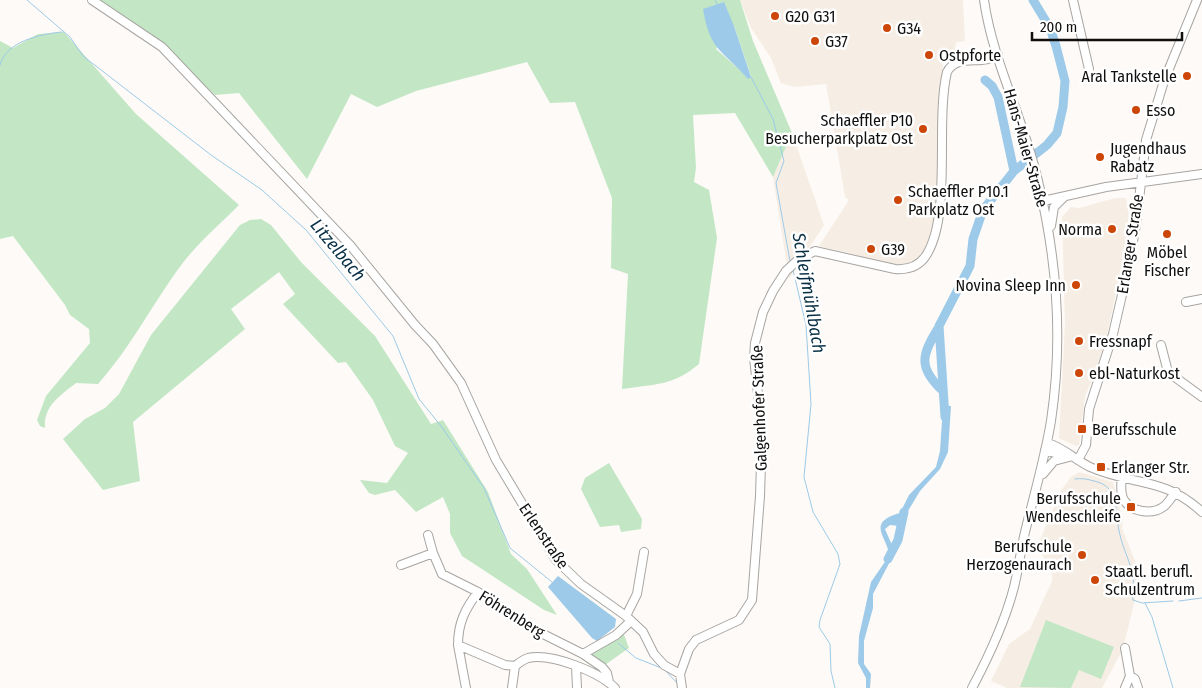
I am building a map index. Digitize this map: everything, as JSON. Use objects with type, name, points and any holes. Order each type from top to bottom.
[{"type":"street","name":"Erlenstraße","points":[[92,0],[162,47],[350,245],[439,352],[461,383],[496,460],[556,560],[581,584],[643,632],[654,654],[664,665],[680,674]]},
{"type":"street","points":[[1073,0],[1089,68]]},
{"type":"street","name":"Erlanger Straße","points":[[1078,460],[1086,445],[1089,409],[1113,334],[1134,237],[1146,140],[1155,106],[1197,0]]},
{"type":"street","name":"Hans-Maier-Straße","points":[[984,1],[989,34],[1035,169],[1050,240],[1057,318],[1055,383],[1046,447]]},
{"type":"street","name":"Hans-Maier-Straße","points":[[984,1],[998,46],[998,56]]},
{"type":"street","points":[[979,59],[987,46],[989,34]]},
{"type":"street","name":"Galgenhofer Straße","points":[[680,674],[688,649],[696,640],[739,620],[747,611],[752,600],[760,496],[762,430],[755,376],[755,343],[763,312],[792,266],[815,251],[904,270],[920,263],[926,256],[936,232],[938,219],[947,72],[953,64],[979,59],[989,60],[998,56]]},
{"type":"street","name":"Galgenhofer Straße","points":[[979,59],[996,67],[1003,73]]},
{"type":"street","points":[[1043,201],[1140,183],[1202,174]]},
{"type":"street","points":[[1050,240],[1051,215],[1054,207],[1065,197]]},
{"type":"street","points":[[1186,302],[1202,299]]},
{"type":"street","points":[[1161,345],[1168,372],[1202,398]]},
{"type":"street","points":[[1046,447],[1058,446],[1093,468],[1122,477],[1164,486],[1176,492],[1202,512]]},
{"type":"street","points":[[1046,447],[1078,460]]},
{"type":"street","points":[[972,688],[1004,618],[1014,588],[1026,527],[1039,482],[1046,447]]},
{"type":"street","points":[[1039,482],[1051,463],[1069,457]]},
{"type":"street","points":[[1122,477],[1121,488],[1124,500],[1137,510],[1160,509],[1176,492]]},
{"type":"street","name":"Föhrenberg","points":[[428,535],[433,554],[442,574],[478,592],[535,630],[583,654],[602,667],[612,685]]},
{"type":"street","points":[[583,654],[616,635],[628,619],[637,594],[644,552]]},
{"type":"street","points":[[401,565],[433,554]]},
{"type":"street","points":[[466,688],[458,645],[458,630],[466,607],[478,592]]},
{"type":"street","points":[[458,645],[498,662],[515,666],[528,658],[544,658],[576,666],[612,685]]},
{"type":"street","points":[[1125,648],[1130,676],[1125,688]]},
{"type":"street","points":[[512,688],[515,666]]},
{"type":"street","points":[[576,666],[577,688]]},
{"type":"street","points":[[680,674],[682,688]]},
{"type":"street","points":[[1130,676],[1135,679],[1138,688]]},
{"type":"shaded area","points":[[740,0],[963,0],[965,41],[956,42],[954,57],[943,59],[935,219],[923,254],[914,263],[895,265],[819,246],[849,200],[845,197],[826,84],[794,87],[781,83],[771,58],[751,28]]},
{"type":"shaded area","points":[[792,133],[824,225],[789,279],[773,177]]},
{"type":"shaded area","points":[[1115,198],[1126,198],[1130,224],[1128,238],[1108,331],[1094,376],[1085,396],[1079,445],[1076,446],[1059,438],[1065,324],[1062,217],[1071,207],[1079,208]]},
{"type":"shaded area","name":"Staatl. berufl. Schulzentrum","points":[[1079,472],[1113,482],[1123,520],[1122,528],[1137,566],[1138,587],[1123,649],[1102,688],[1007,688],[991,681],[1009,644],[1030,629],[1052,581],[1052,575],[1040,550],[1040,540],[1062,489],[1071,477]]},
{"type":"green space","points":[[97,0],[740,0],[753,41],[792,133],[773,177],[735,113],[693,115],[696,168],[694,182],[709,190],[717,238],[699,364],[681,376],[663,383],[622,389],[628,274],[611,268],[612,198],[575,102],[550,103],[527,62],[416,91],[377,107],[351,94],[307,179],[239,93],[215,95],[148,33]],"holes":[[[734,26],[751,76],[749,78],[716,49]]]},
{"type":"green space","points":[[64,32],[136,114],[239,205],[188,256],[121,355],[98,384],[76,383],[65,392],[50,407],[45,420],[45,428],[40,426],[37,420],[46,396],[90,343],[89,329],[70,315],[65,305],[13,236],[0,239],[0,41],[13,48],[38,34]]},
{"type":"green space","points":[[261,219],[271,225],[301,262],[375,336],[431,424],[443,420],[488,492],[511,554],[527,569],[557,615],[544,610],[462,556],[450,533],[450,514],[443,497],[416,512],[395,490],[375,495],[369,493],[360,480],[387,483],[408,453],[395,446],[373,400],[346,362],[338,363],[283,304],[295,294],[279,272],[231,309],[245,329],[133,422],[140,481],[103,490],[63,439],[85,419],[105,408],[119,394],[151,335],[240,225],[250,220]]},
{"type":"green space","points":[[609,463],[642,519],[641,529],[621,532],[619,525],[600,527],[581,489],[585,478]]},
{"type":"green space","points":[[1046,620],[1114,647],[1101,679],[1079,670],[1071,688],[1020,687]]},
{"type":"green space","points":[[623,632],[629,648],[602,667],[583,654]]},
{"type":"water","points":[[724,2],[751,77],[748,79],[719,49],[709,34],[703,9]]},
{"type":"water","points":[[943,406],[951,406],[948,452],[940,469],[920,491],[899,526],[890,525],[885,529],[895,552],[873,594],[873,608],[864,641],[864,664],[871,674],[870,688],[866,688],[866,678],[858,663],[859,636],[871,582],[889,556],[881,532],[881,526],[883,521],[900,513],[909,495],[936,467],[940,451]]},
{"type":"water","points":[[558,576],[616,619],[615,627],[597,641],[592,638],[548,587]]},
{"type":"waterway","name":"Litzelbach","points":[[27,0],[70,37],[83,56],[211,155],[262,190],[306,230],[393,336],[419,399],[441,426],[484,488],[510,548],[552,582]]},
{"type":"waterway","name":"Schleifmühlbach","points":[[715,0],[717,4]]},
{"type":"waterway","points":[[945,417],[939,326],[970,266],[973,239],[983,210],[1014,171],[1047,145],[1057,133],[1063,107],[1065,81],[1056,46],[1050,28],[1033,0]]},
{"type":"waterway","points":[[0,65],[9,50],[25,40],[62,32]]},
{"type":"waterway","name":"Schleifmühlbach","points":[[751,77],[773,119],[784,161],[776,183],[790,261]]},
{"type":"waterway","points":[[985,80],[992,86],[998,97],[1014,171]]},
{"type":"waterway","name":"Schleifmühlbach","points":[[793,270],[806,325],[811,404],[804,477],[813,512],[838,554],[840,564],[819,627],[830,644],[831,671],[835,688]]},
{"type":"waterway","points":[[939,327],[929,345],[925,360],[929,375],[943,391]]},
{"type":"waterway","points":[[1075,479],[1087,479],[1103,484],[1113,495],[1120,535],[1131,566],[1133,600],[1142,603],[1173,601]]},
{"type":"waterway","points":[[888,559],[898,540],[904,512]]},
{"type":"waterway","points":[[1179,601],[1202,598]]},
{"type":"waterway","points":[[1145,603],[1152,617],[1173,688]]},
{"type":"waterway","name":"Litzelbach","points":[[618,643],[636,658],[664,669],[677,683]]},
{"type":"place","name":"G20 G31","points":[[775,16]]},
{"type":"place","name":"G34","points":[[887,28]]},
{"type":"place","name":"G37","points":[[815,41]]},
{"type":"place","name":"Ostpforte","points":[[929,55]]},
{"type":"place","name":"Aral Tankstelle","points":[[1187,76]]},
{"type":"place","name":"Esso","points":[[1136,110]]},
{"type":"place","name":"Schaeffler P10 Besucherparkplatz Ost","points":[[923,129]]},
{"type":"place","name":"Jugendhaus Rabatz","points":[[1100,157]]},
{"type":"place","name":"Schaeffler P10.1 Parkplatz Ost","points":[[898,200]]},
{"type":"place","name":"Norma","points":[[1112,229]]},
{"type":"place","name":"Möbel Fischer","points":[[1167,234]]},
{"type":"place","name":"G39","points":[[871,249]]},
{"type":"place","name":"Novina Sleep Inn","points":[[1076,285]]},
{"type":"place","name":"Fressnapf","points":[[1079,341]]},
{"type":"place","name":"ebl-Naturkost","points":[[1079,373]]},
{"type":"place","name":"Berufsschule","points":[[1082,429]]},
{"type":"place","name":"Erlanger Str.","points":[[1101,467]]},
{"type":"place","name":"Berufsschule Wendeschleife","points":[[1131,507]]},
{"type":"place","name":"Berufschule Herzogenaurach","points":[[1082,555]]},
{"type":"place","name":"Staatl. berufl. Schulzentrum","points":[[1095,580]]}]
